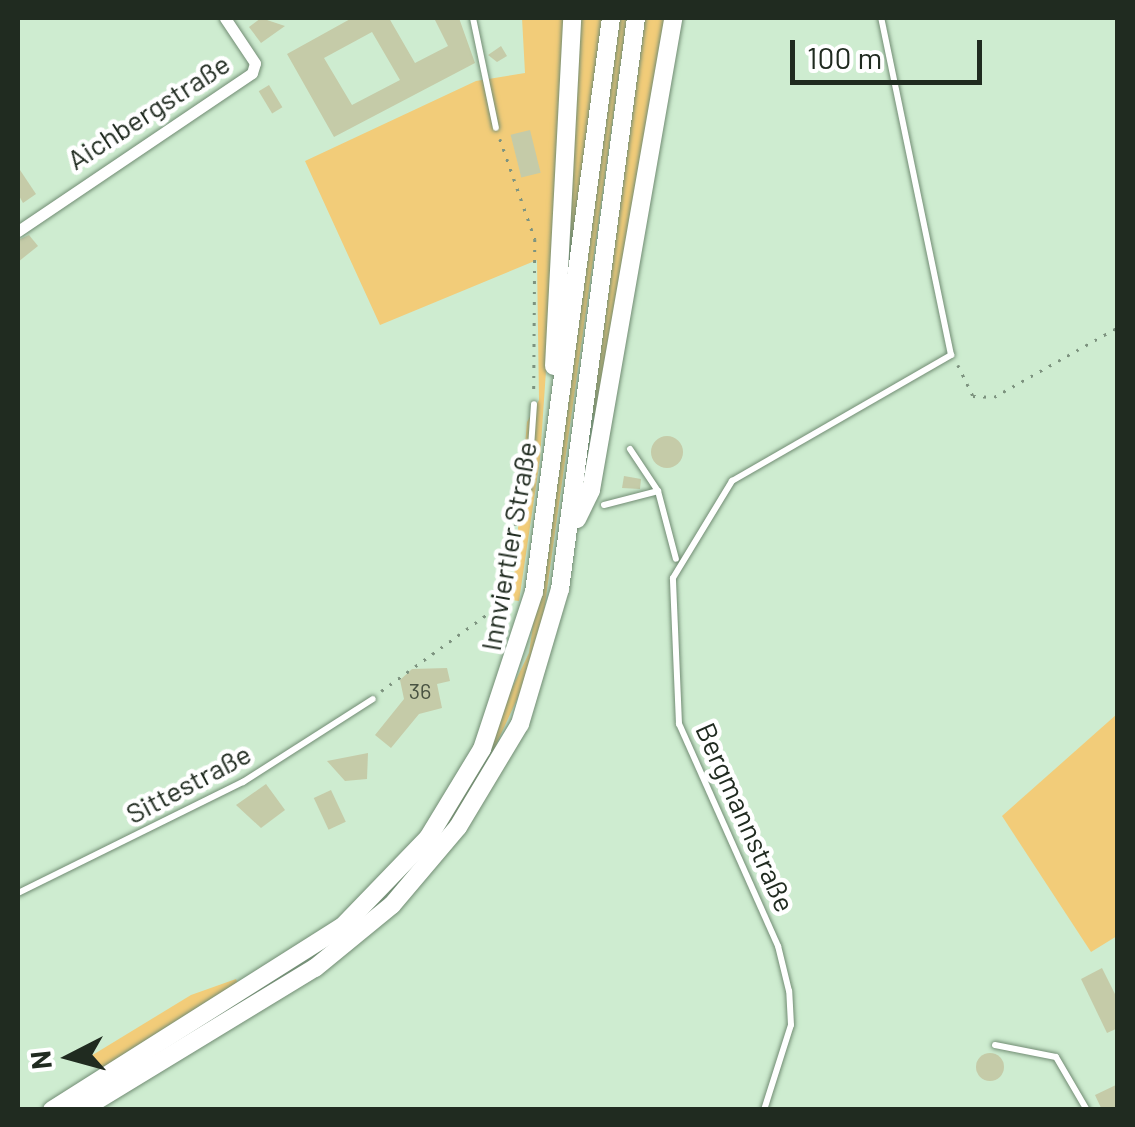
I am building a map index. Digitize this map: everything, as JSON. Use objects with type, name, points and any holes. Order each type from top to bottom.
[{"type":"main road","points":[[560,406],[554,371],[572,18]]},
{"type":"main road","name":"Innviertler Straße","points":[[52,1110],[298,961],[428,838],[482,749],[526,633],[611,18]]},
{"type":"main road","name":"Innviertler Straße","points":[[80,1110],[315,968],[427,868],[520,724],[551,637],[568,538],[636,18]]},
{"type":"main road","points":[[568,538],[591,490],[673,18]]},
{"type":"street","name":"Aichbergstraße","points":[[18,231],[252,74],[256,63],[225,18]]},
{"type":"lane","points":[[474,18],[496,128]]},
{"type":"lane","points":[[676,560],[714,500],[770,457],[951,355],[950,315],[881,18]]},
{"type":"lane","points":[[524,490],[534,404]]},
{"type":"lane","name":"Bergmannstraße","points":[[630,449],[658,492],[676,560],[679,724],[778,946],[790,991],[791,1025],[764,1110]]},
{"type":"lane","points":[[604,505],[658,492]]},
{"type":"lane","name":"Sittestraße","points":[[18,893],[244,782],[373,700]]},
{"type":"lane","points":[[996,1046],[1063,1062],[1087,1110]]},
{"type":"path","points":[[496,128],[535,240],[534,404]]},
{"type":"path","points":[[951,355],[966,388],[982,399],[1062,366],[1118,328]]},
{"type":"path","points":[[373,700],[508,599],[524,490]]},
{"type":"shaded area","points":[[522,18],[570,18],[540,459],[519,601],[512,600],[527,422],[539,400],[537,260],[380,325],[305,161],[476,81],[525,73]]},
{"type":"shaded area","points":[[578,18],[603,18],[566,316]]},
{"type":"shaded area","points":[[619,18],[627,18],[538,654],[476,788],[436,845],[529,653]]},
{"type":"shaded area","points":[[645,18],[667,18],[595,416],[591,415]]},
{"type":"shaded area","points":[[1117,714],[1117,936],[1091,952],[1002,816]]},
{"type":"shaded area","points":[[236,979],[240,988],[104,1068],[86,1059],[191,995]]},
{"type":"building","points":[[261,18],[285,26],[261,43],[249,27]]},
{"type":"building","points":[[352,18],[389,18],[415,63],[448,46],[434,18],[459,18],[475,63],[334,137],[287,54]],"holes":[[[372,32],[400,80],[352,105],[324,58]]]},
{"type":"building","points":[[501,46],[507,56],[497,62],[488,55]]},
{"type":"building","points":[[269,85],[282,107],[272,113],[259,91]]},
{"type":"building","points":[[530,130],[541,173],[521,178],[511,135]]},
{"type":"building","points":[[18,167],[36,194],[23,203],[18,194]]},
{"type":"building","points":[[29,235],[38,246],[18,262],[18,240]]},
{"type":"building","points":[[667,436],[678,441],[683,452],[678,463],[667,468],[656,463],[651,452],[656,441]]},
{"type":"building","points":[[624,476],[641,479],[640,489],[622,488]]},
{"type":"building","points":[[447,668],[450,681],[437,684],[442,708],[419,714],[391,748],[375,735],[404,699],[400,680],[412,669]]},
{"type":"building","points":[[368,753],[367,779],[345,781],[327,761]]},
{"type":"building","points":[[266,784],[285,810],[261,828],[236,805]]},
{"type":"building","points":[[331,790],[346,822],[329,830],[314,798]]},
{"type":"building","points":[[1102,968],[1118,1000],[1118,1028],[1107,1033],[1081,979]]},
{"type":"building","points":[[990,1053],[1000,1057],[1004,1067],[1000,1077],[990,1081],[980,1077],[976,1067],[980,1057]]},
{"type":"building","points":[[1118,1084],[1118,1107],[1102,1110],[1095,1095]]}]
